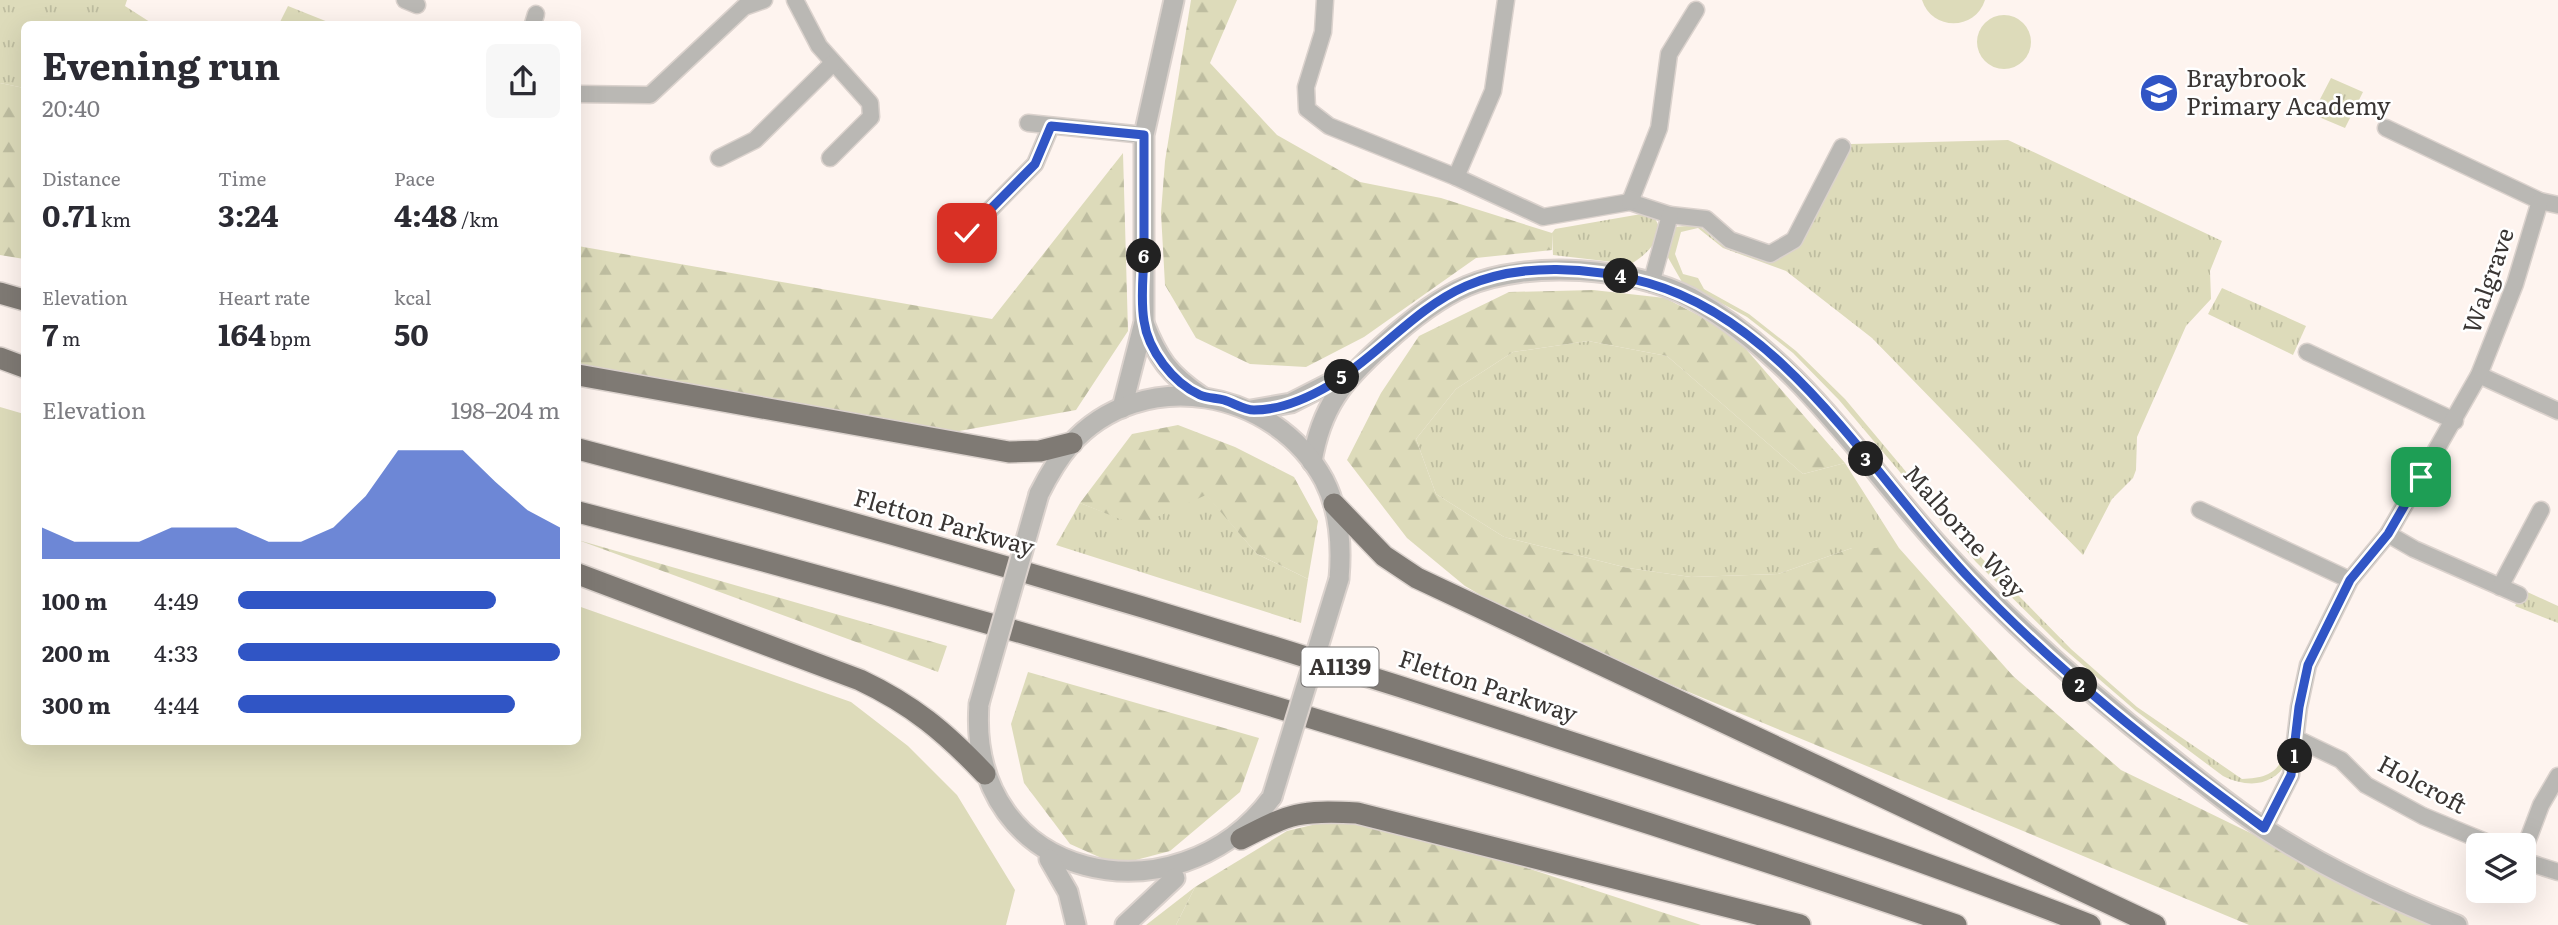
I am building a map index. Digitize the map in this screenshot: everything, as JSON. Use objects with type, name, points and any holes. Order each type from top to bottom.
[{"type":"highway","points":[[0,291],[21,292]]},
{"type":"highway","points":[[0,291],[21,299]]},
{"type":"highway","points":[[0,357],[21,364]]},
{"type":"highway","points":[[581,376],[1009,452],[1041,451],[1072,443]]},
{"type":"highway","name":"Fletton Parkway","points":[[581,450],[1056,582],[1385,681],[1760,804],[2090,925]]},
{"type":"highway","points":[[1334,504],[1384,556],[1417,578],[2155,925]]},
{"type":"highway","name":"A1139","points":[[581,513],[1054,642],[1369,735],[1749,855],[1956,925]]},
{"type":"highway","points":[[581,575],[860,680],[901,699],[944,731],[985,774]]},
{"type":"highway","points":[[1241,839],[1288,814],[1315,810],[1357,813],[1800,925]]},
{"type":"street","points":[[794,0],[806,27],[833,63],[870,103],[871,117],[830,158]]},
{"type":"street","points":[[1122,408],[1144,322],[1144,135],[1174,0]]},
{"type":"street","points":[[1325,0],[1323,32],[1306,87],[1307,109],[1329,126],[1456,177],[1543,217],[1630,202],[1670,215],[1706,219],[1730,240],[1770,254],[1794,240],[1842,147]]},
{"type":"street","points":[[1456,177],[1493,91],[1506,0]]},
{"type":"street","points":[[581,94],[650,95],[755,1]]},
{"type":"street","points":[[1630,202],[1659,128],[1669,54],[1696,10]]},
{"type":"street","points":[[719,158],[755,141],[833,63]]},
{"type":"street","points":[[1028,122],[1144,135]]},
{"type":"street","points":[[967,233],[1035,164],[1051,126]]},
{"type":"street","points":[[2386,128],[2540,201],[2558,205]]},
{"type":"street","name":"Walgrave","points":[[2264,828],[2291,775],[2299,707],[2308,665],[2350,580],[2388,534],[2455,421],[2479,374],[2515,284],[2540,201]]},
{"type":"street","points":[[1651,284],[1670,215]]},
{"type":"street","name":"Malborne Way","points":[[1312,461],[1318,428],[1334,397],[1358,367],[1401,328],[1435,303],[1467,286],[1499,276],[1538,271],[1579,271],[1614,274],[1686,295],[1720,315],[1757,344],[1839,425],[1923,527],[2024,633],[2073,679],[2264,828],[2316,859],[2412,907],[2457,925]]},
{"type":"street","points":[[1144,322],[1155,352],[1174,377],[1200,396]]},
{"type":"street","points":[[2307,352],[2455,421]]},
{"type":"street","name":"Malborne Way","points":[[1251,410],[1291,403],[1326,387],[1358,367]]},
{"type":"street","points":[[2479,374],[2558,411]]},
{"type":"street","points":[[1174,395],[1200,396],[1251,410],[1285,432],[1312,461],[1334,504],[1341,554],[1339,579],[1272,797],[1241,839],[1199,868],[1176,877],[1123,883],[1072,870],[1048,857],[1009,821],[985,774],[978,739],[979,704],[1039,494],[1053,467],[1072,443],[1096,423],[1122,408],[1174,395]]},
{"type":"street","points":[[2200,510],[2350,580]]},
{"type":"street","points":[[2500,587],[2541,510]]},
{"type":"street","points":[[2388,534],[2414,549],[2519,595]]},
{"type":"street","name":"Holcroft","points":[[2297,739],[2342,760],[2366,785],[2423,816],[2466,834]]},
{"type":"street","points":[[2530,833],[2541,805],[2558,776]]},
{"type":"street","points":[[1048,857],[1068,892],[1076,925]]},
{"type":"street","points":[[2536,864],[2558,872]]},
{"type":"street","points":[[1125,925],[1176,877]]},
{"type":"green space","points":[[0,0],[127,0],[125,6],[148,21],[21,21],[21,87],[0,83]]},
{"type":"green space","points":[[1191,0],[1237,0],[1210,63],[1277,135],[1360,182],[1441,198],[1552,233],[1552,250],[1476,258],[1364,337],[1306,367],[1250,364],[1196,338],[1165,285],[1161,213],[1165,161]]},
{"type":"green space","points":[[1922,0],[1985,0],[1980,10],[1972,17],[1954,23],[1935,17],[1927,10]]},
{"type":"green space","points":[[288,6],[326,21],[280,21]]},
{"type":"green space","points":[[2004,15],[2023,23],[2031,42],[2023,61],[2004,69],[1985,61],[1977,42],[1985,23]]},
{"type":"green space","points":[[2331,78],[2363,92],[2345,128],[2307,112],[2317,105]]},
{"type":"green space","points":[[0,83],[21,87],[21,258],[0,255]]},
{"type":"green space","points":[[2008,140],[2222,241],[2210,271],[2211,299],[2186,326],[2137,437],[2136,470],[2133,478],[2112,499],[2083,555],[1872,338],[1786,271],[1723,248],[1698,228],[1681,232],[1675,254],[1683,274],[1698,278],[1704,289],[1749,314],[1796,351],[1845,399],[1959,535],[2071,649],[2137,707],[2242,779],[2272,772],[2281,762],[2287,745],[2288,761],[2282,770],[2267,780],[2251,783],[2223,776],[2136,711],[2063,648],[1976,562],[1839,400],[1793,353],[1747,317],[1682,282],[1666,254],[1675,227],[1694,226],[1703,229],[1729,249],[1773,261],[1800,244],[1851,144]]},
{"type":"green space","points":[[1123,153],[1128,331],[1076,410],[948,433],[581,365],[581,247],[992,319]]},
{"type":"green space","points":[[1647,213],[1655,219],[1658,233],[1644,255],[1630,264],[1553,255],[1552,233],[1555,229]]},
{"type":"green space","points":[[2222,288],[2306,326],[2293,355],[2208,314]]},
{"type":"green space","points":[[1593,290],[1665,298],[1731,332],[1845,463],[1803,474],[1667,356],[1588,341],[1513,352],[1456,389],[1416,439],[1436,494],[1504,537],[1628,568],[1691,577],[1778,574],[1852,548],[1899,548],[2013,676],[2121,770],[2440,925],[2249,925],[1542,631],[1465,586],[1407,538],[1347,460],[1381,393],[1419,336],[1509,292]]},
{"type":"green space","points":[[1588,341],[1667,356],[1803,474],[1845,463],[1899,548],[1852,548],[1778,574],[1691,577],[1628,568],[1504,537],[1436,494],[1416,439],[1456,389],[1513,352]]},
{"type":"green space","points":[[0,407],[21,413],[21,745],[581,745],[581,607],[851,702],[908,746],[957,795],[1015,890],[1006,925],[0,925]]},
{"type":"green space","points":[[1178,425],[1235,447],[1294,477],[1318,521],[1308,579],[1257,554],[1206,495],[1137,526],[1080,503],[1132,434]]},
{"type":"green space","points":[[1206,494],[1257,554],[1308,579],[1301,623],[1056,545],[1080,503],[1137,525]]},
{"type":"green space","points":[[581,541],[581,541],[947,646],[938,672]]},
{"type":"green space","points":[[2523,590],[2558,606],[2558,623],[2515,606]]},
{"type":"green space","points":[[1028,672],[1259,738],[1240,792],[1170,851],[1117,865],[1070,844],[1024,783],[1011,724]]},
{"type":"green space","points":[[1333,820],[1414,831],[1701,925],[1176,925],[1195,887],[1287,831]]},
{"type":"green space","points":[[1195,887],[1176,925],[1146,925]]},
{"type":"place","name":"Braybrook Primary Academy","points":[[2159,93]]},
{"type":"route","points":[[967,233],[1035,164],[1051,126],[1144,135],[1144,322],[1155,352],[1174,377],[1200,396],[1227,401],[1251,410],[1291,403],[1326,387],[1358,367],[1401,328],[1435,303],[1467,286],[1499,276],[1538,271],[1614,274],[1686,295],[1720,315],[1794,378],[1839,425],[1970,580],[2073,679],[2205,785],[2264,828],[2291,775],[2299,707],[2308,665],[2350,580],[2388,534],[2421,477]]}]
